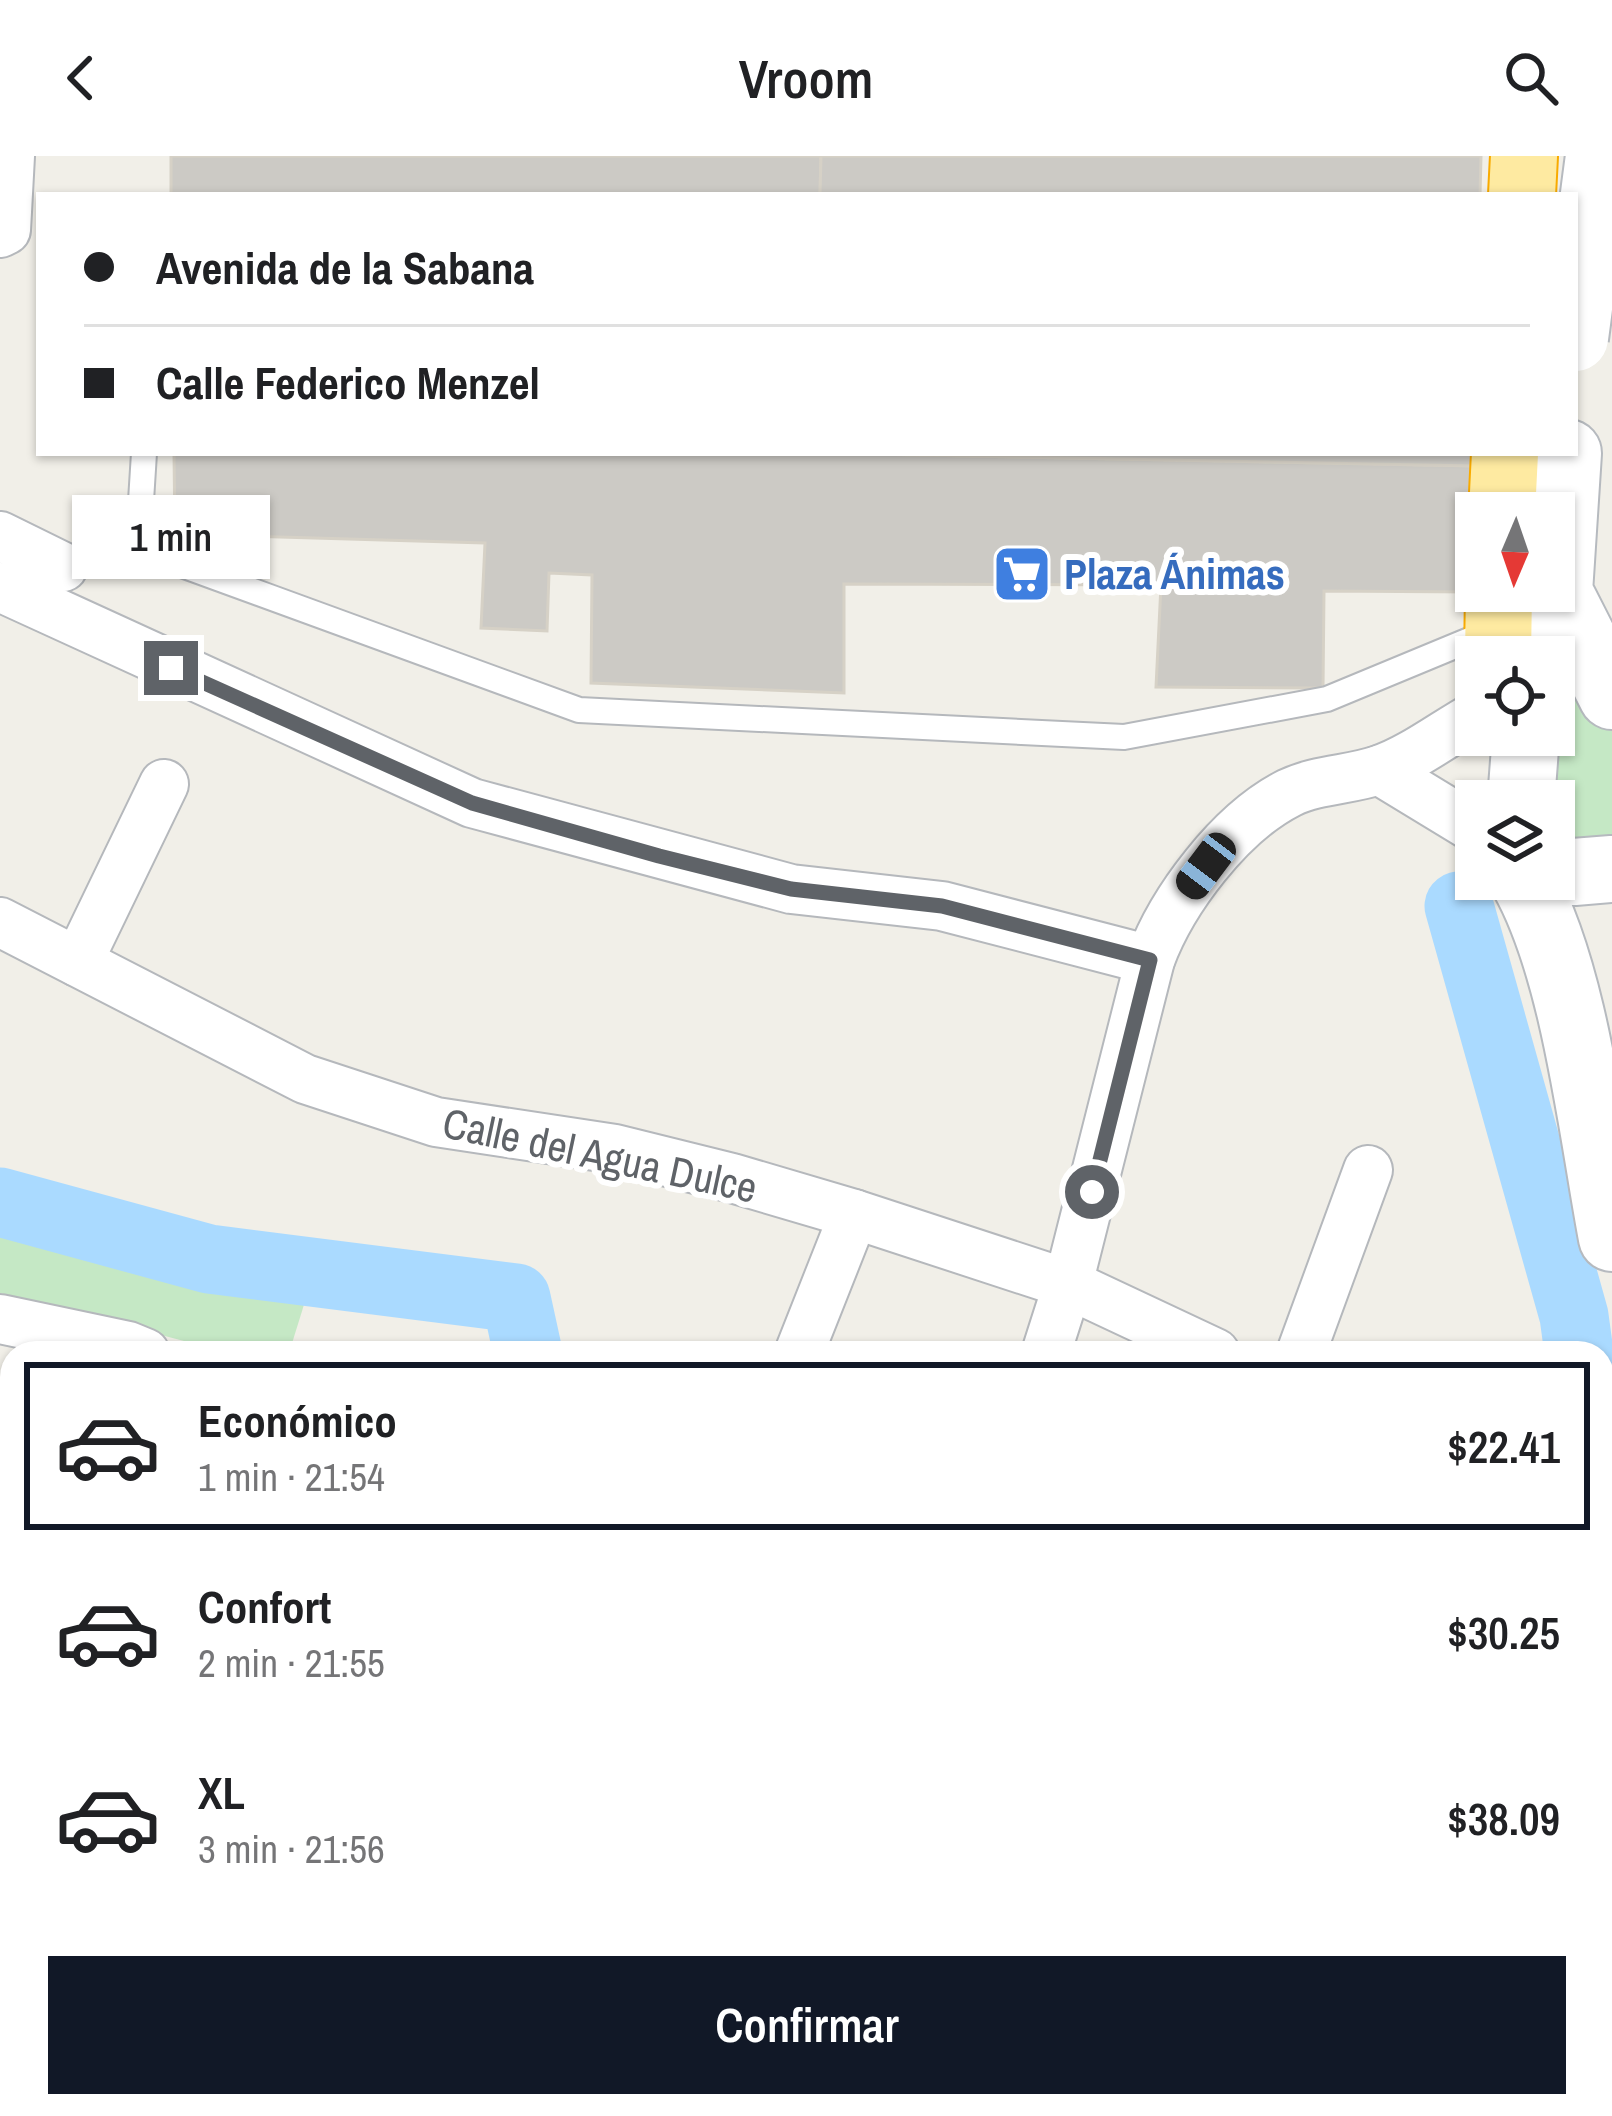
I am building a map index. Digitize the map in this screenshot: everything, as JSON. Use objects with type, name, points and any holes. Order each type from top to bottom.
[{"type":"highway","points":[[1522,192],[1524,156]]},
{"type":"highway","points":[[1578,237],[1612,239]]},
{"type":"highway","points":[[1505,456],[1510,492]]},
{"type":"main road","points":[[1578,314],[1598,156]]},
{"type":"main road","points":[[1557,492],[1567,456]]},
{"type":"main road","points":[[1529,612],[1612,697]]},
{"type":"main road","points":[[1575,872],[1612,868]]},
{"type":"main road","points":[[1534,900],[1565,996],[1612,1238]]},
{"type":"street","points":[[0,233],[5,230],[10,156]]},
{"type":"street","points":[[0,536],[63,567]]},
{"type":"street","points":[[0,587],[472,803],[791,889],[942,906],[1150,960]]},
{"type":"street","points":[[1050,1341],[1163,922],[1249,821],[1289,793],[1333,778],[1379,770],[1455,728]]},
{"type":"street","points":[[1379,770],[1455,817]]},
{"type":"street","points":[[79,962],[164,784]]},
{"type":"street","name":"Calle del Agua Dulce","points":[[0,922],[305,1079],[436,1123],[615,1149],[854,1214],[1068,1284],[1189,1341]]},
{"type":"street","points":[[1305,1341],[1368,1170]]},
{"type":"street","points":[[804,1341],[854,1214]]},
{"type":"street","points":[[0,1319],[104,1341]]},
{"type":"lane","points":[[144,456],[138,549],[579,710],[1124,737],[1327,699],[1510,612]]},
{"type":"green space","points":[[1575,659],[1612,724],[1612,845],[1575,846],[1575,780],[1554,780],[1554,756],[1575,756]]},
{"type":"green space","points":[[0,1213],[307,1295],[293,1341],[184,1341],[0,1293]]},
{"type":"building","points":[[171,156],[821,156],[820,192],[171,192]]},
{"type":"building","points":[[821,156],[1481,156],[1480,192],[820,192]]},
{"type":"building","name":"Plaza Ánimas","points":[[174,456],[970,456],[1477,466],[1476,492],[1455,492],[1455,592],[1324,591],[1323,688],[1156,687],[1161,585],[844,584],[844,693],[591,683],[592,575],[549,573],[547,631],[481,628],[485,543],[175,534]]},
{"type":"building","points":[[970,456],[1477,456],[1477,466]]},
{"type":"waterway","points":[[1459,906],[1577,1341]]},
{"type":"waterway","points":[[0,1202],[209,1259],[516,1298],[525,1341]]},
{"type":"place","name":"Plaza Ánimas","points":[[1022,574]]},
{"type":"route","points":[[171,668],[472,803],[791,889],[942,906],[1150,960],[1092,1192]]}]
